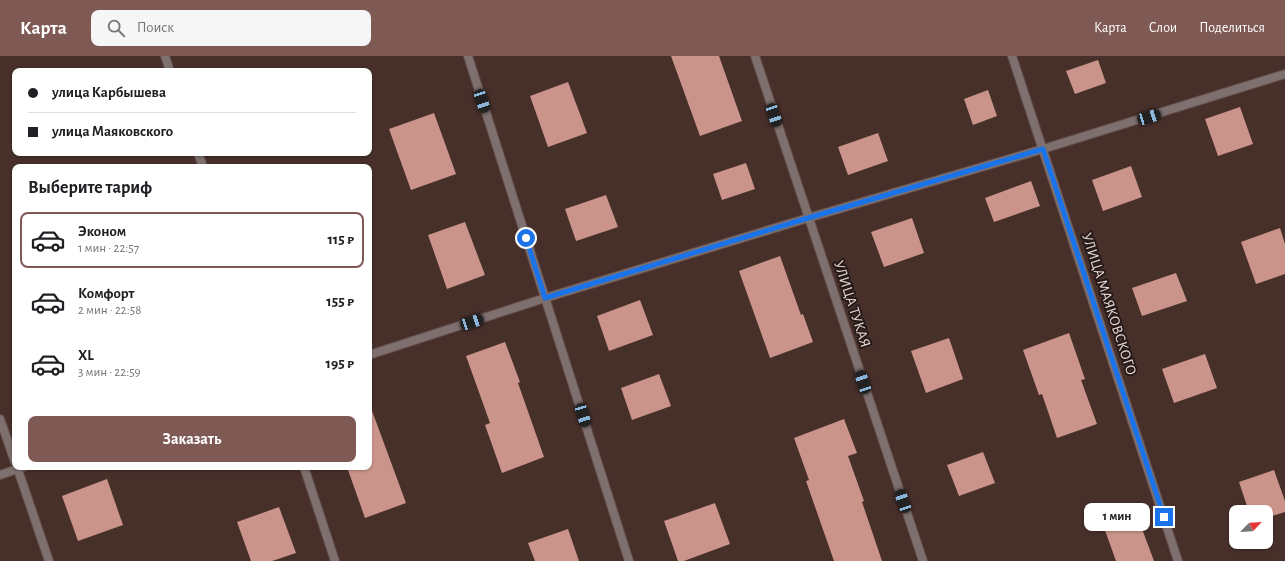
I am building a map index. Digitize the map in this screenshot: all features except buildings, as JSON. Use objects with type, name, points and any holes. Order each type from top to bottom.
[{"type":"street","points":[[165,56],[169,68]]},
{"type":"street","points":[[468,56],[629,561]]},
{"type":"street","name":"УЛИЦА ТУКАЯ","points":[[755,56],[923,561]]},
{"type":"street","name":"УЛИЦА МАЯКОВСКОГО","points":[[1012,56],[1178,561]]},
{"type":"street","points":[[372,354],[545,298],[808,218],[1043,149],[1285,74]]},
{"type":"street","points":[[0,419],[12,450]]},
{"type":"street","points":[[0,475],[12,469]]},
{"type":"street","points":[[19,470],[50,561]]},
{"type":"street","points":[[305,470],[335,561]]},
{"type":"route","points":[[526,238],[545,298],[808,218],[1043,149],[1164,517]]}]
